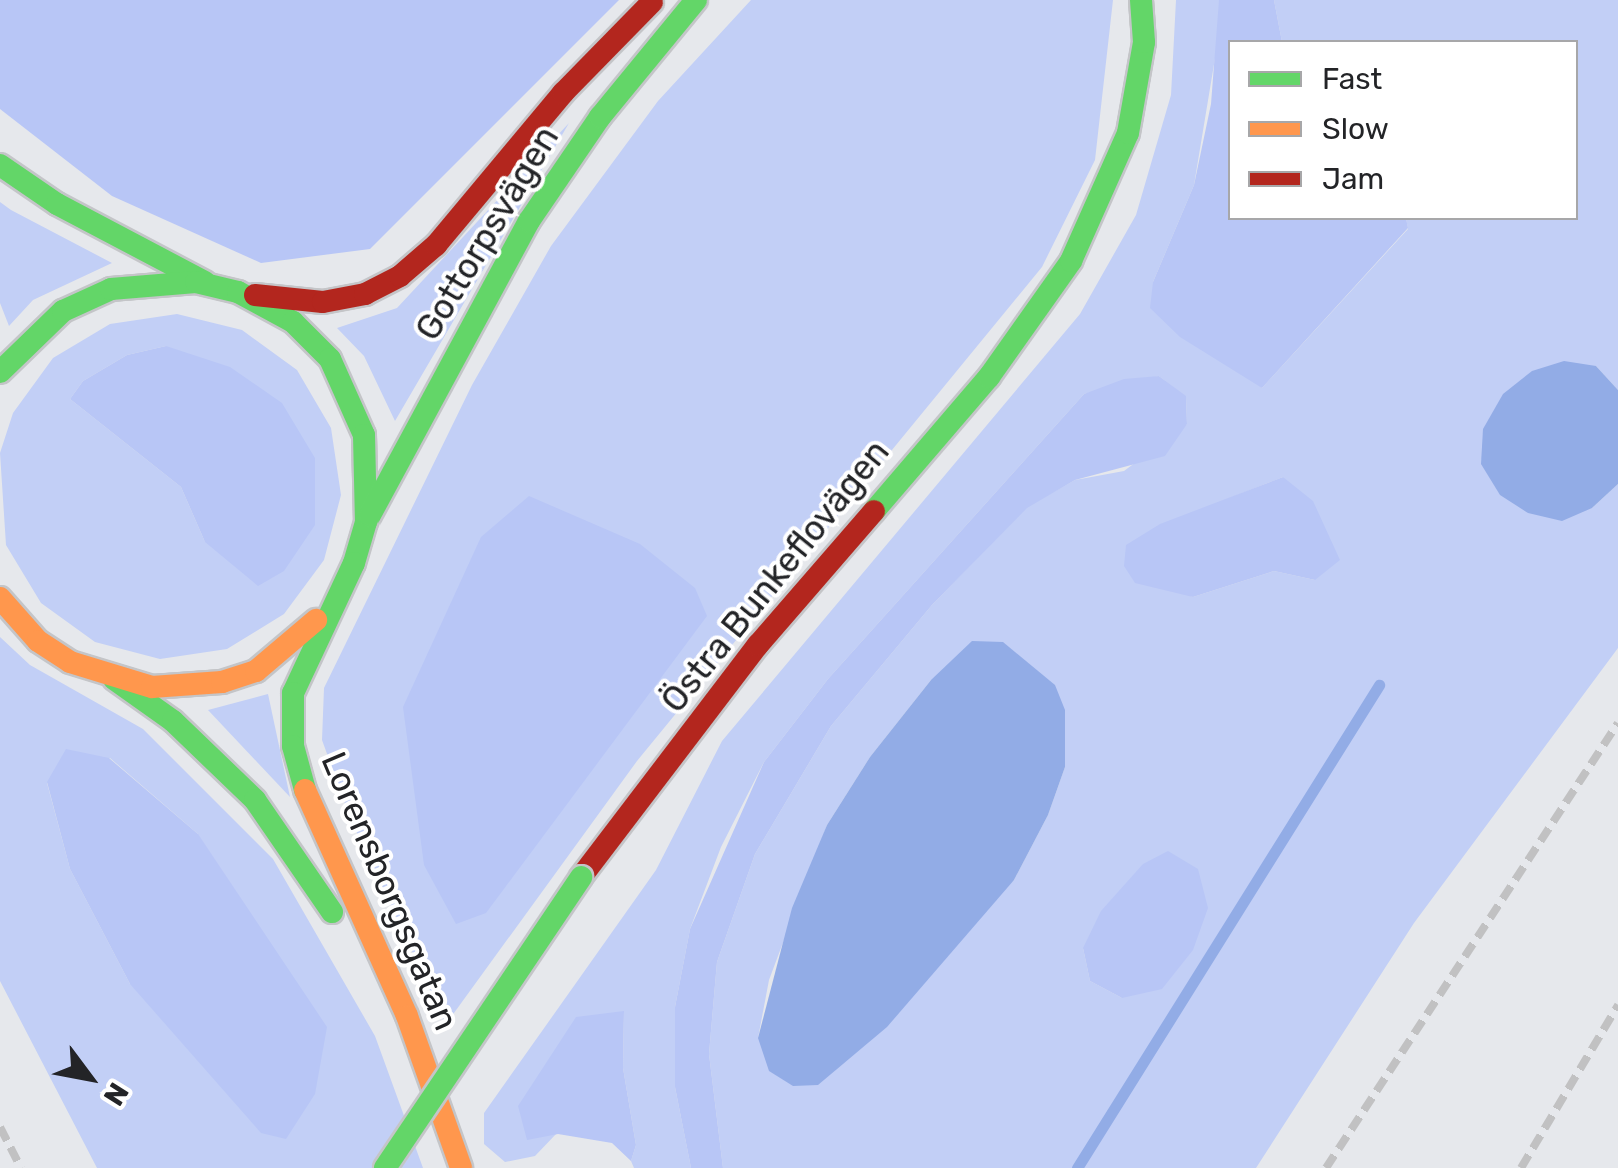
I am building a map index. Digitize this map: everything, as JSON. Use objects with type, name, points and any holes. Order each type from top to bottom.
[{"type":"street","name":"Gottorpsvägen","points":[[238,292],[322,302],[365,294],[400,276],[436,245],[564,93],[654,0]]},
{"type":"street","name":"Gottorpsvägen","points":[[366,522],[529,220],[600,117],[696,0]]},
{"type":"street","name":"Östra Bunkeflovägen","points":[[384,1168],[581,877],[758,645],[989,377],[1071,262],[1128,133],[1144,42],[1140,0]]},
{"type":"street","name":"Lorensborgsgatan","points":[[0,165],[58,204],[212,286]]},
{"type":"street","name":"Lorensborgsgatan","points":[[0,372],[63,310],[111,289],[212,286],[238,292],[293,322],[330,360],[352,400],[369,478],[366,522],[293,692],[293,746],[305,790],[407,1016],[458,1161]]},
{"type":"street","name":"Lorensborgsgatan","points":[[0,598],[38,641],[114,680],[216,759],[302,863],[396,1024],[458,1161]]},
{"type":"street","name":"Lorensborgsgatan","points":[[114,680],[186,688],[256,671],[335,598]]},
{"type":"shaded area","points":[[0,0],[619,0],[370,249],[261,263],[112,196],[0,109]]},
{"type":"shaded area","points":[[751,0],[1113,0],[1095,160],[1042,267],[637,761],[446,1024],[351,820],[322,740],[324,688],[472,385],[551,246],[658,101]]},
{"type":"shaded area","points":[[1176,0],[1219,0],[1221,22],[1194,185],[1153,282],[1262,388],[1408,229],[1406,220],[1578,220],[1578,40],[1282,40],[1274,0],[1618,0],[1618,390],[1596,366],[1592,508],[1618,484],[1618,648],[1414,923],[1256,1168],[723,1168],[709,1054],[717,962],[755,854],[831,726],[932,605],[1027,507],[1075,480],[1124,471],[1187,424],[1186,397],[1159,376],[1084,394],[828,679],[764,762],[721,847],[690,929],[675,1007],[675,1087],[691,1168],[634,1168],[631,1161],[636,1145],[623,1068],[624,1012],[557,1133],[535,1156],[505,1162],[484,1144],[484,1113],[656,870],[722,741],[1080,314],[1136,215],[1171,95]],"holes":[[[1283,477],[1315,580],[1274,571],[1193,597],[1166,586],[1207,507]],[[931,680],[1065,767],[1048,815],[1014,880],[758,1038],[769,980],[827,825],[870,757]],[[1083,948],[1122,998],[1090,981]]]},
{"type":"shaded area","points":[[1219,0],[1274,0],[1282,40],[1228,40],[1228,220],[1406,220],[1408,228],[1262,388],[1180,337],[1150,308],[1153,282],[1194,185],[1211,104]]},
{"type":"shaded area","points":[[569,123],[395,421],[364,356],[337,328],[397,308]]},
{"type":"shaded area","points":[[0,202],[112,263],[33,300],[9,326],[0,303]]},
{"type":"shaded area","points":[[177,314],[242,330],[297,370],[331,428],[341,495],[324,560],[284,614],[227,649],[160,659],[95,642],[41,603],[6,545],[0,453],[13,413],[53,358],[110,324]],"holes":[[[166,346],[205,542],[181,487],[70,399],[83,381],[127,355]]]},
{"type":"shaded area","points":[[166,346],[230,367],[282,403],[315,458],[315,525],[284,571],[258,586],[205,542],[181,487],[70,399],[83,381],[127,355]]},
{"type":"shaded area","points":[[1564,361],[1596,366],[1618,390],[1618,484],[1592,508],[1562,521],[1528,513],[1500,495],[1481,464],[1483,429],[1503,394],[1532,371]]},
{"type":"shaded area","points":[[1159,376],[1186,396],[1187,424],[1165,456],[1075,480],[1027,508],[932,605],[831,726],[755,854],[717,962],[709,1054],[723,1168],[691,1168],[675,1087],[675,1007],[690,929],[764,762],[828,679],[1084,394],[1124,379]]},
{"type":"shaded area","points":[[1283,477],[1313,501],[1340,560],[1315,580],[1274,571],[1193,597],[1135,583],[1124,566],[1126,545],[1160,524]]},
{"type":"shaded area","points":[[529,496],[640,544],[695,588],[707,616],[486,913],[456,924],[424,865],[403,707],[481,537]]},
{"type":"shaded area","points":[[0,637],[30,665],[143,729],[273,859],[375,1036],[423,1168],[97,1168],[0,981]],"holes":[[[110,758],[198,834],[130,984],[70,869],[47,783]]]},
{"type":"shaded area","points":[[972,641],[1003,642],[1055,685],[1065,710],[1065,767],[1048,815],[1014,880],[887,1027],[818,1085],[793,1086],[769,1071],[758,1038],[792,908],[827,825],[870,757],[931,680]]},
{"type":"shaded area","points":[[268,694],[290,797],[208,710]]},
{"type":"shaded area","points":[[66,749],[109,758],[198,834],[327,1027],[315,1094],[286,1139],[261,1133],[130,984],[70,869],[47,782]]},
{"type":"shaded area","points":[[1168,851],[1198,869],[1208,908],[1193,950],[1162,989],[1122,998],[1090,981],[1083,948],[1101,911],[1143,864]]},
{"type":"shaded area","points":[[624,1011],[623,1068],[636,1145],[631,1161],[612,1143],[558,1134],[527,1140],[518,1106],[576,1017]]},
{"type":"waterway","points":[[1077,1168],[1379,685]]},
{"type":"railway","points":[[1326,1168],[1618,723]]},
{"type":"railway","points":[[1521,1168],[1618,1005]]},
{"type":"railway","points":[[0,1127],[21,1168]]},
{"type":"traffic: fast","points":[[370,515],[529,221],[600,117],[696,0]]},
{"type":"traffic: fast","points":[[874,511],[989,377],[1071,261],[1128,133],[1144,42],[1141,0]]},
{"type":"traffic: fast","points":[[0,165],[57,204],[205,282]]},
{"type":"traffic: fast","points":[[0,372],[63,311],[111,289],[196,282],[238,292],[293,322],[330,359],[364,435],[366,522],[354,563],[293,693],[293,746],[305,790]]},
{"type":"traffic: fast","points":[[114,679],[173,721],[255,800],[332,912]]},
{"type":"traffic: fast","points":[[385,1168],[581,877]]},
{"type":"traffic: slow","points":[[0,598],[38,641],[70,662],[152,687],[222,682],[256,671],[316,620]]},
{"type":"traffic: slow","points":[[305,790],[407,1016],[461,1168]]},
{"type":"traffic: jam","points":[[255,295],[323,302],[365,294],[400,276],[436,245],[563,93],[652,2]]},
{"type":"traffic: jam","points":[[581,877],[758,645],[874,511]]}]
